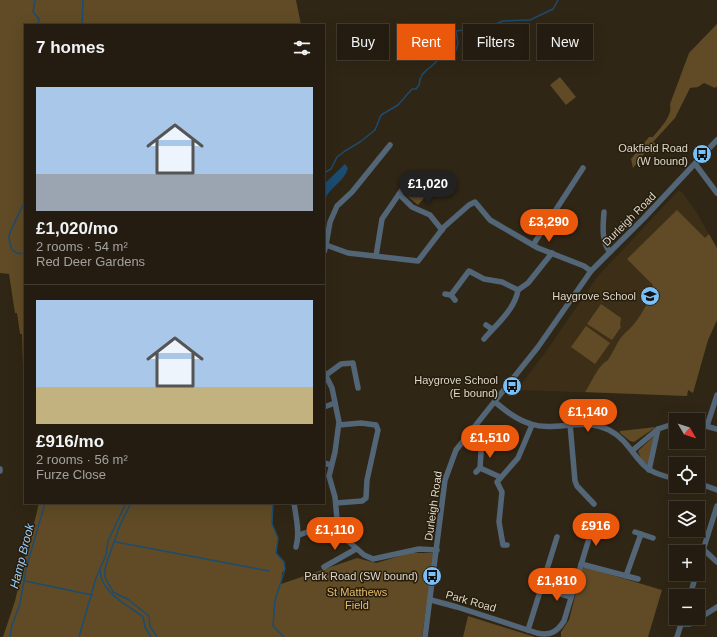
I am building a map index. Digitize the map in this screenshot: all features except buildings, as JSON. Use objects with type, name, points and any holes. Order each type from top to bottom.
[{"type":"street","name":"Durleigh Road","points":[[425,637],[431,600],[443,495],[451,458],[461,442],[495,402],[538,347],[591,271],[696,164],[717,140]]},
{"type":"street","points":[[325,248],[330,222],[337,206],[352,192],[390,145]]},
{"type":"street","points":[[696,164],[717,193]]},
{"type":"street","points":[[533,245],[583,168]]},
{"type":"street","points":[[376,256],[382,219],[408,181]]},
{"type":"street","points":[[399,194],[412,208],[430,215],[442,230]]},
{"type":"street","points":[[326,245],[348,253],[418,261],[442,230],[469,204],[474,202],[490,220],[500,226],[533,245],[584,266],[591,271]]},
{"type":"street","points":[[604,212],[604,239],[605,245],[610,252]]},
{"type":"street","points":[[484,339],[516,299],[518,290],[528,283],[552,253]]},
{"type":"street","points":[[445,294],[453,298],[466,269],[484,279],[502,282],[518,290]]},
{"type":"street","points":[[486,325],[492,329]]},
{"type":"street","points":[[358,388],[353,360],[341,364],[325,374],[332,388],[339,425],[331,465],[330,479],[340,527],[348,541],[370,559],[376,560],[413,550],[437,550]]},
{"type":"street","points":[[717,395],[707,426],[717,429]]},
{"type":"street","points":[[495,402],[519,420],[532,425],[596,425],[611,431],[633,450],[649,470],[669,477]]},
{"type":"street","points":[[325,407],[335,403]]},
{"type":"street","points":[[336,504],[362,501],[366,498],[367,480],[378,430],[376,425],[368,423],[339,425]]},
{"type":"street","points":[[570,424],[577,486]]},
{"type":"street","points":[[507,545],[502,545],[499,522],[502,492],[497,482],[518,458],[532,425]]},
{"type":"street","points":[[633,450],[658,429],[669,426]]},
{"type":"street","points":[[649,470],[658,429]]},
{"type":"street","points":[[482,437],[478,470],[500,477]]},
{"type":"street","points":[[325,464],[331,465]]},
{"type":"street","points":[[572,481],[573,486],[577,486],[594,504]]},
{"type":"street","points":[[705,486],[717,490]]},
{"type":"street","points":[[294,504],[296,528],[299,535],[296,547]]},
{"type":"street","points":[[705,545],[717,506]]},
{"type":"street","points":[[299,535],[312,530],[330,531],[340,527]]},
{"type":"street","points":[[555,635],[564,621],[591,532],[608,529]]},
{"type":"street","points":[[635,532],[653,538]]},
{"type":"street","points":[[626,576],[641,534]]},
{"type":"street","points":[[528,630],[557,537]]},
{"type":"street","points":[[324,567],[356,549]]},
{"type":"street","points":[[705,552],[717,562]]},
{"type":"street","points":[[581,564],[638,579]]},
{"type":"street","points":[[547,590],[555,590],[572,597]]},
{"type":"street","name":"Park Road","points":[[431,600],[458,607],[528,630],[555,635]]},
{"type":"street","points":[[705,615],[717,607]]},
{"type":"street","points":[[676,637],[680,625]]},
{"type":"shaded area","name":"Haygrove School","points":[[678,191],[682,192],[697,213],[713,242],[717,320],[708,340],[693,393],[688,390],[687,396],[517,390],[547,350],[598,276]]},
{"type":"green space","points":[[0,0],[296,0],[301,24],[24,24],[24,398],[22,334],[20,334],[17,313],[15,313],[9,274],[0,273]]},
{"type":"green space","points":[[717,24],[717,86],[715,88],[704,83],[698,87],[690,88],[675,118],[653,142],[659,146],[658,150],[653,154],[646,151],[633,168],[631,159],[649,137],[653,137],[670,113],[670,104],[689,53]]},
{"type":"green space","points":[[560,77],[576,97],[566,105],[550,85]]},
{"type":"green space","points":[[412,184],[425,197],[418,205],[407,196],[406,192]]},
{"type":"green space","points":[[677,210],[705,238],[709,234],[717,248],[717,320],[708,340],[693,393],[688,390],[687,396],[585,392],[598,370],[604,362],[608,360],[623,335],[635,322],[648,302],[644,298],[653,285],[627,259]]},
{"type":"green space","points":[[601,304],[621,318],[621,327],[612,340],[587,324]]},
{"type":"green space","points":[[586,326],[610,343],[595,364],[571,347]]},
{"type":"green space","points":[[656,427],[634,442],[630,441],[620,433],[620,431]]},
{"type":"green space","points":[[654,436],[647,464],[641,459],[638,451]]},
{"type":"green space","name":"St Matthews Field","points":[[39,504],[273,504],[272,524],[278,538],[276,553],[284,562],[285,569],[282,573],[281,584],[357,558],[376,563],[410,553],[434,553],[422,637],[3,637],[15,601],[27,544],[29,544]]},
{"type":"green space","points":[[585,567],[662,590],[648,637],[561,637],[561,632],[569,620],[582,569]]},
{"type":"green space","points":[[468,616],[535,637],[463,637]]},
{"type":"water","points":[[345,164],[348,168],[346,173],[328,193],[325,200],[325,183]]},
{"type":"waterway","name":"Hamp Brook","points":[[35,0],[33,12],[39,19],[38,24]]},
{"type":"waterway","points":[[82,24],[83,0]]},
{"type":"waterway","points":[[325,172],[331,169],[337,157],[375,130],[381,115],[398,105],[412,89],[416,89],[419,85],[422,74],[436,62],[442,51],[451,52],[456,50],[458,43],[456,31],[488,27],[503,21],[530,20],[553,9],[558,0]]},
{"type":"waterway","name":"Hamp Brook","points":[[24,203],[9,237],[12,250],[17,253],[24,254]]},
{"type":"waterway","name":"Hamp Brook","points":[[10,637],[12,625],[20,604],[26,569],[45,504]]},
{"type":"waterway","points":[[79,637],[96,578],[106,555],[108,541],[126,504]]},
{"type":"waterway","points":[[130,504],[120,525],[108,559],[105,569],[105,577],[113,592],[129,600],[149,616],[150,626],[157,637]]},
{"type":"waterway","points":[[273,504],[272,524],[278,538],[276,553],[284,562],[285,569],[275,600],[273,626],[284,637]]},
{"type":"waterway","points":[[116,542],[269,571]]},
{"type":"waterway","points":[[100,571],[105,586],[110,592],[143,617],[145,627],[151,637]]},
{"type":"waterway","points":[[25,581],[92,595]]},
{"type":"place","name":"Oakfield Road (W bound)","points":[[702,154]]},
{"type":"place","name":"Haygrove School","points":[[650,296]]},
{"type":"place","name":"Haygrove School (E bound)","points":[[512,386]]},
{"type":"place","name":"Park Road (SW bound)","points":[[432,576]]}]
